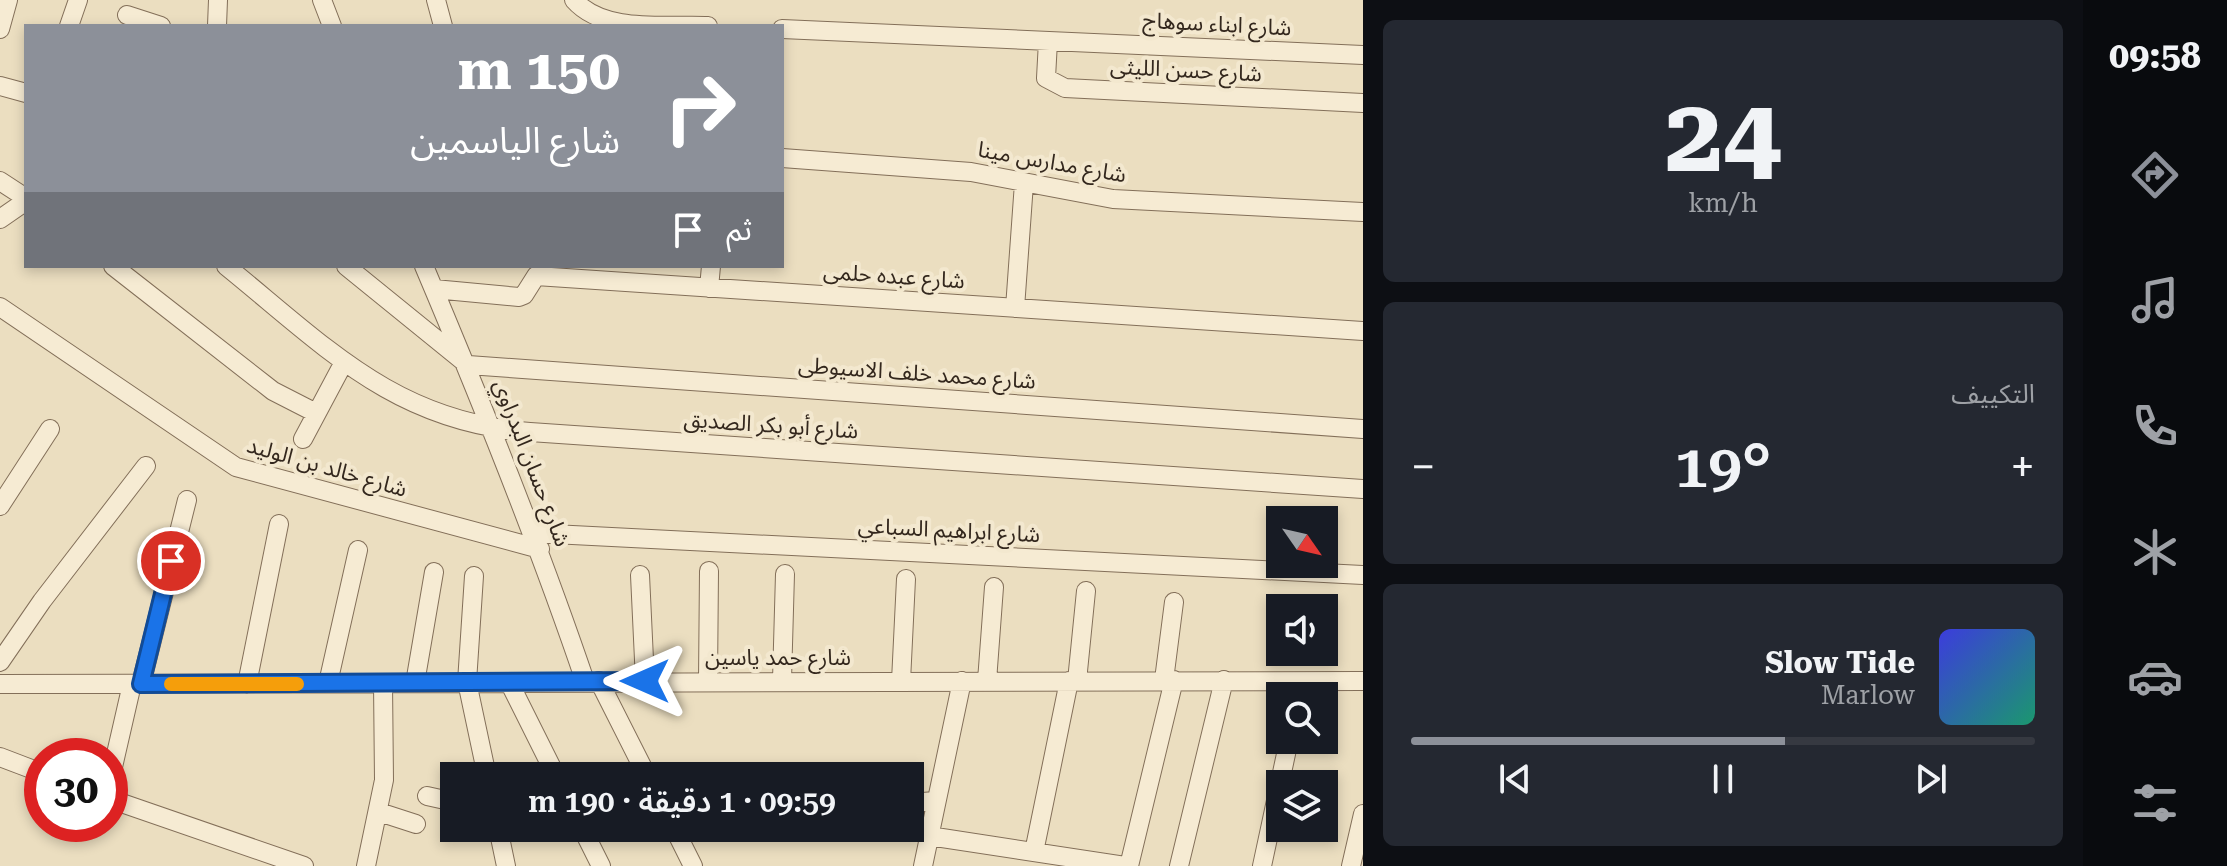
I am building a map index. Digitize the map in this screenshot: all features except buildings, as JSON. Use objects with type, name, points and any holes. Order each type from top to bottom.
[{"type":"street","points":[[0,29],[8,0]]},
{"type":"street","points":[[70,24],[78,0]]},
{"type":"street","points":[[217,24],[218,0]]},
{"type":"street","points":[[322,0],[331,24]]},
{"type":"street","points":[[436,0],[442,24]]},
{"type":"street","points":[[574,0],[592,16],[609,22],[658,24]]},
{"type":"street","points":[[127,15],[155,24]]},
{"type":"street","name":"شارع ابناء سوهاج","points":[[784,29],[1363,55]]},
{"type":"street","name":"شارع حسن الليثى","points":[[1048,41],[1046,78],[1065,88],[1363,103]]},
{"type":"street","points":[[0,86],[24,92]]},
{"type":"street","name":"شارع مدارس مينا","points":[[784,158],[971,172],[1113,199],[1363,212]]},
{"type":"street","points":[[0,181],[24,199]]},
{"type":"street","points":[[1015,308],[1024,183]]},
{"type":"street","points":[[0,219],[24,201]]},
{"type":"street","points":[[116,268],[273,391],[316,413]]},
{"type":"street","name":"شارع أبو بكر الصديق","points":[[228,268],[344,362],[406,402],[452,419],[492,428],[1363,489]]},
{"type":"street","points":[[348,268],[468,365]]},
{"type":"street","name":"شارع حسان البدراوي","points":[[425,268],[468,365],[592,681],[639,762]]},
{"type":"street","points":[[709,288],[711,268]]},
{"type":"street","name":"شارع عبده حلمى","points":[[434,289],[519,297],[524,295],[536,276],[1363,331]]},
{"type":"street","name":"شارع خالد بن الوليد","points":[[0,307],[236,467],[536,541]]},
{"type":"street","points":[[303,439],[344,362]]},
{"type":"street","name":"شارع محمد خلف الاسيوطى","points":[[468,365],[1363,429]]},
{"type":"street","points":[[0,506],[50,429]]},
{"type":"street","points":[[0,662],[42,601],[146,466]]},
{"type":"street","points":[[121,738],[187,500]]},
{"type":"street","points":[[247,684],[279,524]]},
{"type":"street","name":"شارع ابراهيم السباعي","points":[[536,541],[1363,575]]},
{"type":"street","points":[[328,683],[358,550]]},
{"type":"street","points":[[708,680],[709,571]]},
{"type":"street","points":[[415,683],[434,572]]},
{"type":"street","points":[[782,680],[785,574]]},
{"type":"street","points":[[640,575],[645,681]]},
{"type":"street","points":[[474,576],[467,682],[484,762]]},
{"type":"street","points":[[901,681],[906,579]]},
{"type":"street","points":[[987,681],[994,587]]},
{"type":"street","points":[[1034,852],[1073,681],[1086,591]]},
{"type":"street","points":[[929,836],[1127,866],[1169,680],[1174,602]]},
{"type":"street","points":[[1179,866],[1224,680]]},
{"type":"street","name":"شارع حمد ياسين","points":[[0,684],[1224,680],[1266,684]]},
{"type":"street","points":[[923,866],[962,681]]},
{"type":"street","name":"شارع حمد ياسين","points":[[1338,684],[1363,681]]},
{"type":"street","points":[[509,682],[549,762]]},
{"type":"street","points":[[366,866],[379,812],[386,748],[383,683]]},
{"type":"street","points":[[1262,866],[1286,754]]},
{"type":"street","points":[[0,757],[24,766]]},
{"type":"street","points":[[427,796],[440,799]]},
{"type":"street","points":[[924,802],[935,801]]},
{"type":"street","points":[[128,805],[304,866]]},
{"type":"street","points":[[379,812],[416,824]]},
{"type":"street","points":[[1351,866],[1363,814]]},
{"type":"street","points":[[501,842],[506,866]]},
{"type":"street","points":[[589,842],[601,866]]},
{"type":"street","points":[[681,842],[693,866]]},
{"type":"slow traffic","points":[[171,684],[297,684]]},
{"type":"route","points":[[171,561],[141,684],[645,681]]}]
